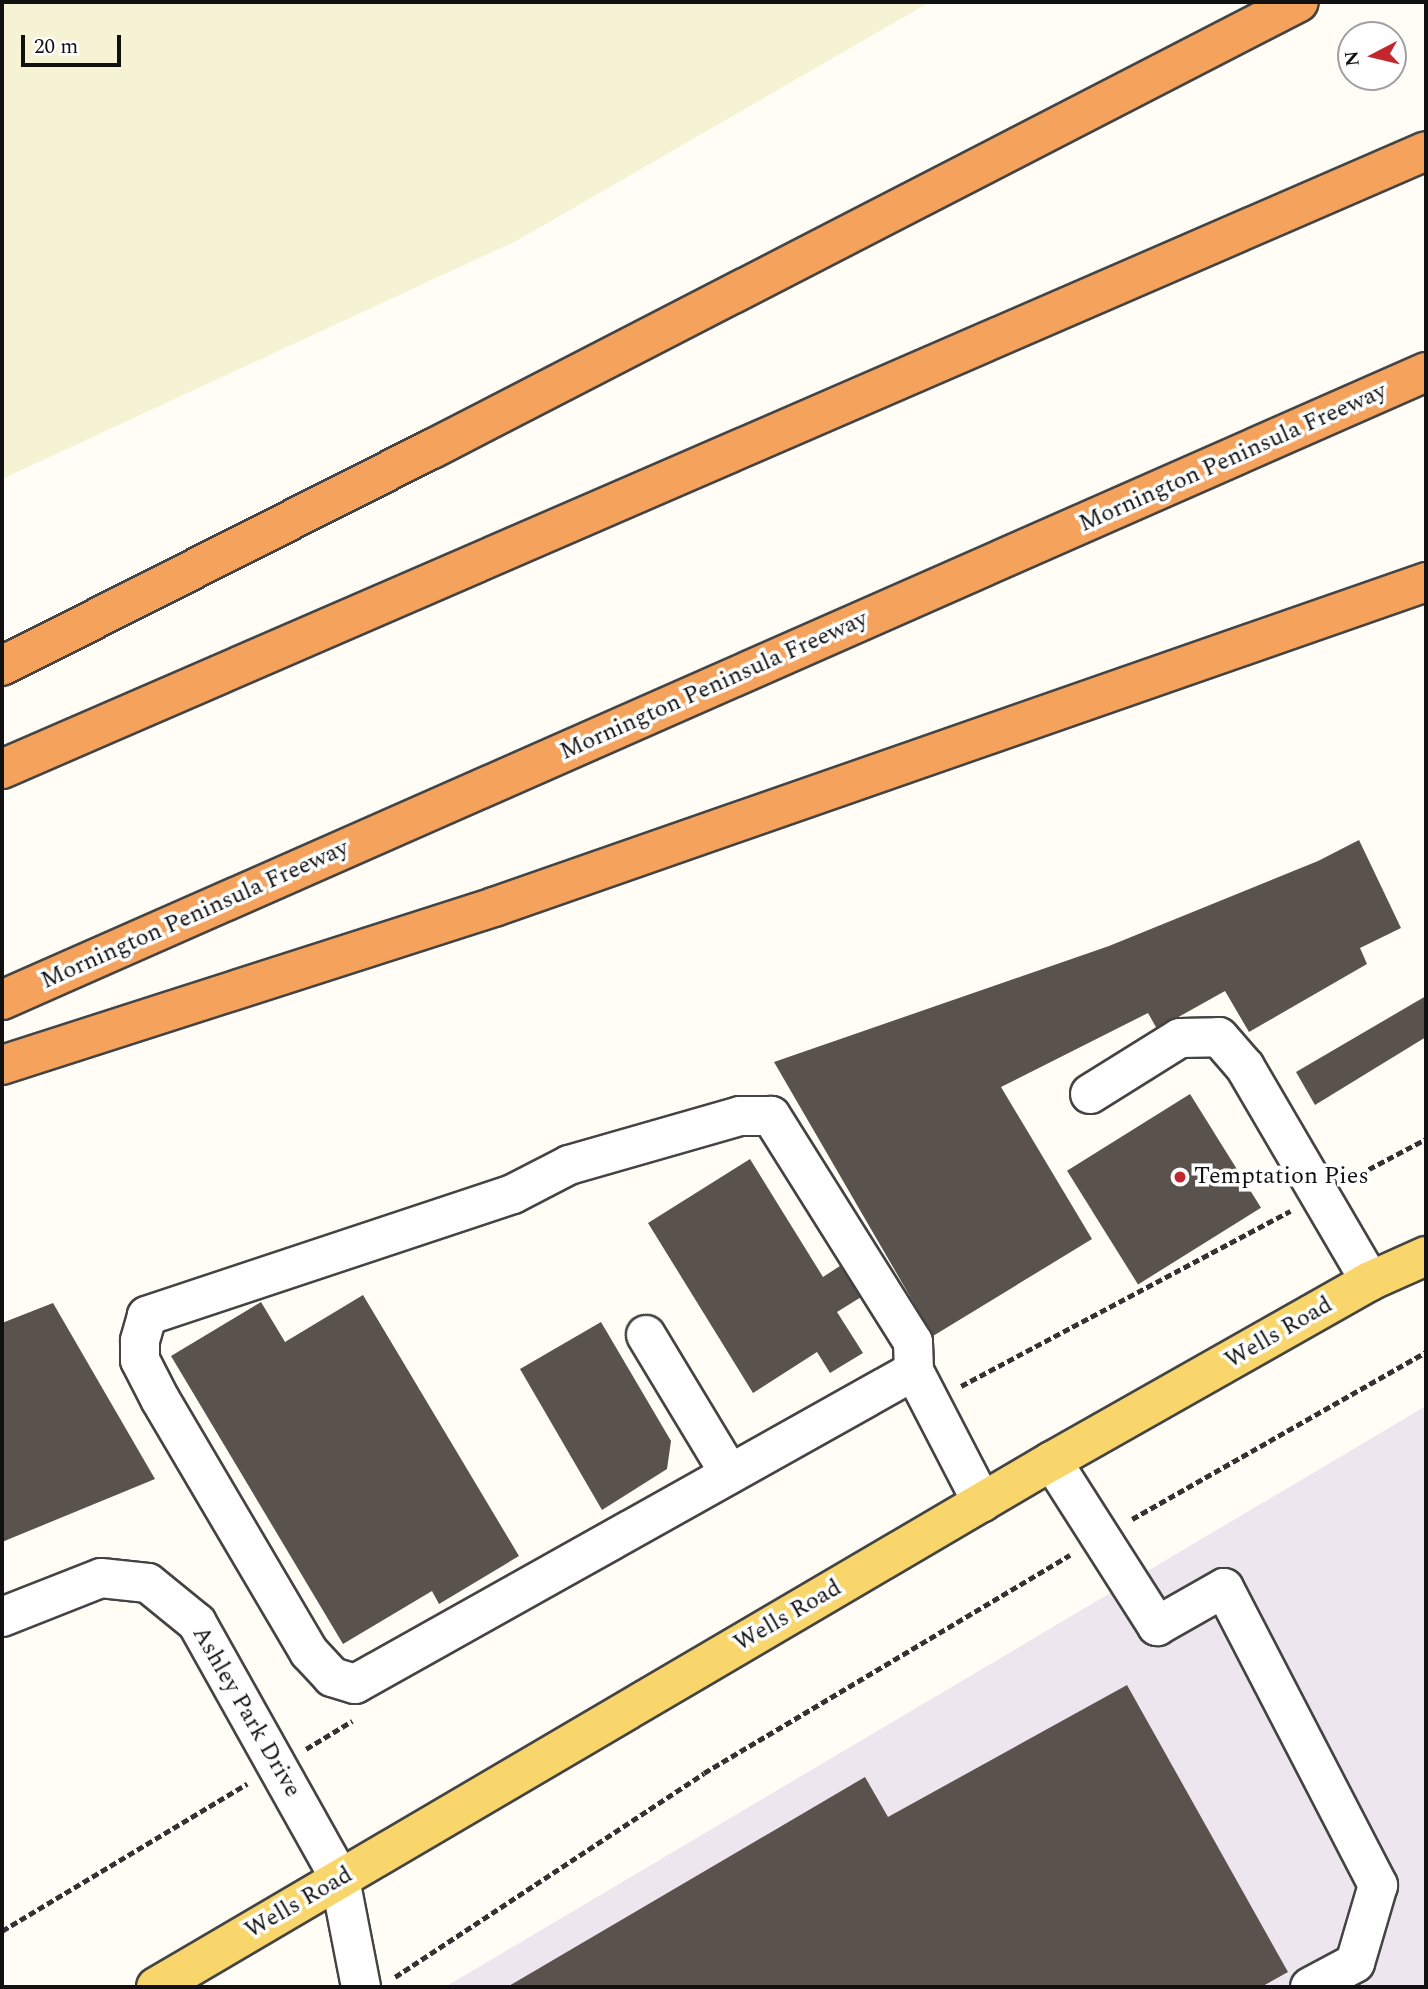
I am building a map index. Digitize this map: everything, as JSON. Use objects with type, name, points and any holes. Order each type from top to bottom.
[{"type":"highway","points":[[2,666],[445,443],[1299,2]]},
{"type":"highway","points":[[2,769],[1426,151]]},
{"type":"highway","name":"Mornington Peninsula Freeway","points":[[2,1000],[1426,372]]},
{"type":"highway","points":[[2,1065],[494,907],[1426,582]]},
{"type":"main road","name":"Wells Road","points":[[156,1987],[1052,1461],[1370,1281],[1426,1256]]},
{"type":"street","points":[[1090,1094],[1180,1038],[1219,1038],[1245,1067],[1370,1281]]},
{"type":"street","points":[[914,1371],[355,1684],[332,1677],[309,1652],[160,1399],[140,1360],[140,1341],[147,1316],[513,1194],[569,1165],[740,1116],[771,1116],[913,1342],[914,1371],[982,1502]]},
{"type":"street","points":[[646,1335],[730,1474]]},
{"type":"street","points":[[1052,1461],[1098,1538],[1157,1626],[1224,1588],[1378,1885],[1354,1963],[1310,1987]]},
{"type":"street","name":"Ashley Park Drive","points":[[2,1617],[101,1578],[148,1583],[197,1623],[340,1879],[377,1983]]},
{"type":"path","points":[[377,1983],[704,1773],[1098,1538],[1426,1352]]},
{"type":"shaded area","points":[[2,2],[930,2],[518,240],[2,479]]},
{"type":"shaded area","points":[[1426,1406],[1426,1987],[445,1987]]},
{"type":"building","points":[[1359,840],[1401,928],[1360,948],[1367,964],[1249,1032],[1225,991],[1157,1029],[1148,1013],[1001,1087],[1092,1239],[933,1336],[774,1062],[1109,946],[1318,861]]},
{"type":"building","points":[[1426,996],[1426,1037],[1315,1105],[1296,1072]]},
{"type":"building","points":[[1190,1094],[1261,1208],[1138,1284],[1067,1171]]},
{"type":"building","points":[[750,1159],[823,1277],[846,1262],[866,1294],[837,1312],[863,1353],[830,1373],[817,1352],[753,1393],[648,1223]]},
{"type":"building","points":[[363,1295],[519,1556],[439,1604],[432,1591],[343,1644],[171,1356],[261,1302],[285,1342]]},
{"type":"building","points":[[53,1303],[155,1479],[2,1542],[2,1323]]},
{"type":"building","points":[[601,1322],[671,1441],[667,1469],[602,1510],[520,1369]]},
{"type":"building","points":[[1127,1685],[1288,1972],[1261,1987],[507,1987],[865,1777],[888,1817]]},
{"type":"place","name":"Temptation Pies","points":[[1180,1177]]}]
